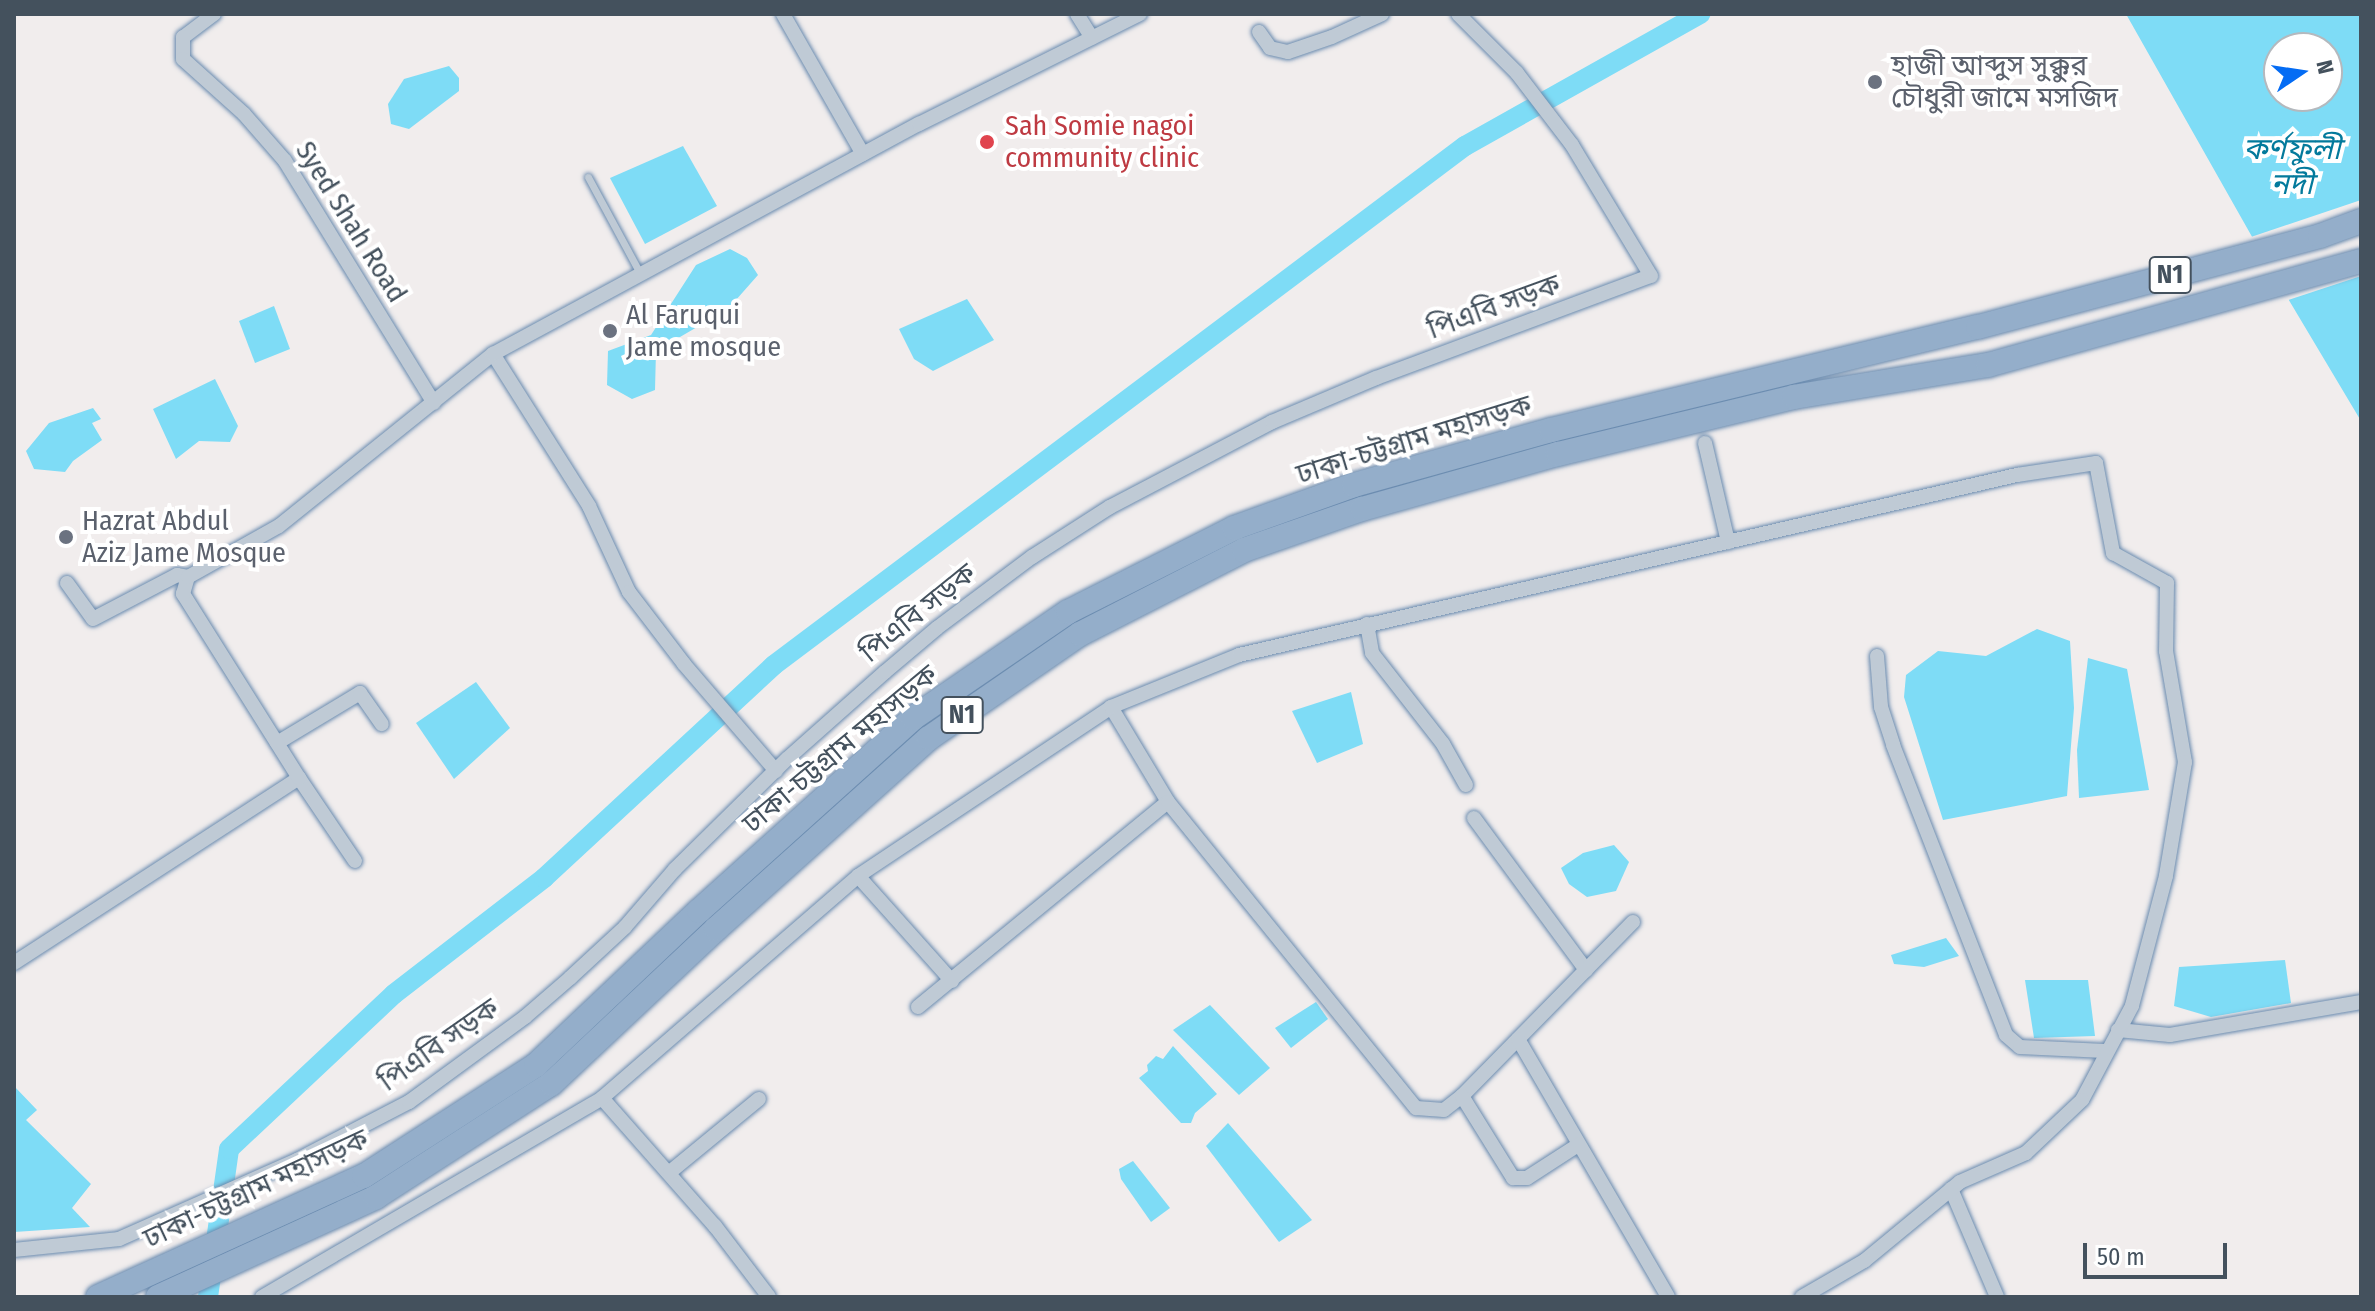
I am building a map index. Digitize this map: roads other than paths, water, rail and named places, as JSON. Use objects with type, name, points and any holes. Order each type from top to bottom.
[{"type":"highway","name":"ঢাকা-চট্টগ্রাম মহাসড়ক","points":[[98,1297],[364,1176],[536,1065],[699,911],[913,718],[1082,605],[1234,528],[1354,485],[1551,430],[1978,327],[2320,236],[2361,221]]},
{"type":"highway","name":"ঢাকা-চট্টগ্রাম মহাসড়ক","points":[[166,1293],[376,1197],[551,1084],[716,929],[929,738],[1094,627],[1244,550],[1362,509],[1558,454],[1779,401],[1988,365],[2361,261]]},
{"type":"street","name":"Syed Shah Road","points":[[214,14],[183,37],[183,59],[244,114],[285,161],[434,403]]},
{"type":"street","points":[[783,14],[863,154]]},
{"type":"street","points":[[1077,14],[1092,38]]},
{"type":"street","points":[[67,583],[93,619],[177,575],[188,577],[279,526],[493,354],[863,154],[1140,14]]},
{"type":"street","points":[[1259,32],[1270,48],[1288,52],[1332,37],[1382,14]]},
{"type":"street","name":"পিএবি সড়ক","points":[[14,1250],[119,1239],[297,1160],[409,1102],[525,1017],[625,927],[675,869],[776,771],[937,628],[1032,557],[1110,507],[1272,422],[1376,378],[1651,276],[1572,145],[1517,73],[1458,14]]},
{"type":"street","points":[[493,354],[589,506],[629,592],[684,664],[776,771]]},
{"type":"street","points":[[1705,443],[1728,542]]},
{"type":"street","points":[[262,1297],[602,1098],[858,876],[1111,707],[1239,655],[2017,475],[2096,463],[2113,553],[2167,583],[2166,651],[2185,762],[2166,876],[2132,1006],[2105,1051],[2082,1100],[2026,1153],[1951,1189],[1864,1261],[1802,1297]]},
{"type":"street","points":[[188,577],[183,594],[355,861]]},
{"type":"street","points":[[1367,624],[1372,653],[1443,744],[1466,785]]},
{"type":"street","points":[[1877,656],[1881,707],[1893,745],[2006,1035],[2020,1047],[2105,1051]]},
{"type":"street","points":[[277,743],[360,693],[382,724]]},
{"type":"street","points":[[1111,707],[1168,802],[1416,1108],[1444,1110],[1462,1096],[1633,922]]},
{"type":"street","points":[[14,963],[299,778]]},
{"type":"street","points":[[918,1007],[1168,802]]},
{"type":"street","points":[[1474,818],[1586,970]]},
{"type":"street","points":[[858,876],[952,981]]},
{"type":"street","points":[[2118,1030],[2170,1035],[2361,1002]]},
{"type":"street","points":[[1518,1039],[1668,1297]]},
{"type":"street","points":[[1462,1096],[1513,1178],[1527,1178],[1578,1145]]},
{"type":"street","points":[[602,1098],[670,1172],[769,1297]]},
{"type":"street","points":[[670,1172],[759,1099]]},
{"type":"street","points":[[1951,1189],[1997,1297]]},
{"type":"lane","points":[[588,177],[641,275]]},
{"type":"water","name":"কর্ণফুলী নদী","points":[[2126,14],[2361,14],[2361,421],[2268,265]]},
{"type":"water","points":[[449,66],[459,78],[459,91],[409,129],[391,124],[388,104],[404,79]]},
{"type":"water","points":[[683,146],[717,206],[645,244],[610,178]]},
{"type":"water","points":[[730,249],[747,258],[758,275],[728,309],[656,351],[655,390],[632,399],[607,385],[608,351],[651,335],[696,265]]},
{"type":"water","points":[[967,299],[994,340],[933,371],[914,359],[899,329]]},
{"type":"water","points":[[274,306],[290,349],[255,363],[239,321]]},
{"type":"water","points":[[215,379],[238,426],[230,442],[199,441],[176,459],[153,409]]},
{"type":"water","points":[[93,408],[101,419],[92,423],[102,440],[73,461],[65,472],[34,469],[26,451],[49,423]]},
{"type":"water","points":[[2037,629],[2070,641],[2074,708],[2067,796],[1943,820],[1904,697],[1906,675],[1938,651],[1986,656]]},
{"type":"water","points":[[2088,658],[2127,669],[2149,790],[2079,798],[2077,750]]},
{"type":"water","points":[[476,682],[510,728],[454,779],[416,723]]},
{"type":"water","points":[[1351,692],[1363,744],[1317,763],[1292,711]]},
{"type":"water","points":[[1614,845],[1629,862],[1616,891],[1587,897],[1569,884],[1561,868],[1583,853]]},
{"type":"water","points":[[1946,938],[1959,956],[1924,967],[1894,964],[1891,955]]},
{"type":"water","points":[[2285,960],[2291,1003],[2211,1017],[2174,1006],[2179,967]]},
{"type":"water","points":[[2025,980],[2088,980],[2095,1036],[2034,1038]]},
{"type":"water","points":[[1316,1002],[1328,1019],[1291,1048],[1275,1028]]},
{"type":"water","points":[[1210,1005],[1270,1068],[1239,1095],[1173,1030]]},
{"type":"water","points":[[1173,1046],[1217,1094],[1195,1113],[1191,1123],[1181,1123],[1139,1078],[1148,1071],[1147,1065],[1156,1056],[1163,1059]]},
{"type":"water","points":[[14,1086],[37,1110],[26,1120],[91,1184],[72,1208],[90,1227],[14,1232]]},
{"type":"water","points":[[1228,1123],[1312,1220],[1279,1242],[1206,1146]]},
{"type":"water","points":[[1133,1161],[1170,1208],[1151,1222],[1121,1179],[1119,1169]]},
{"type":"waterway","points":[[208,1297],[229,1149],[394,994],[544,878],[774,665],[1465,146],[1700,14]]},
{"type":"place","name":"হাজী আব্দুস সুক্কুর চৌধুরী জামে মসজিদ","points":[[1875,82]]},
{"type":"place","name":"Sah Somie nagoi community clinic","points":[[987,142]]},
{"type":"place","name":"Al Faruqui Jame mosque","points":[[610,331]]},
{"type":"place","name":"Hazrat Abdul Aziz Jame Mosque","points":[[66,537]]}]
